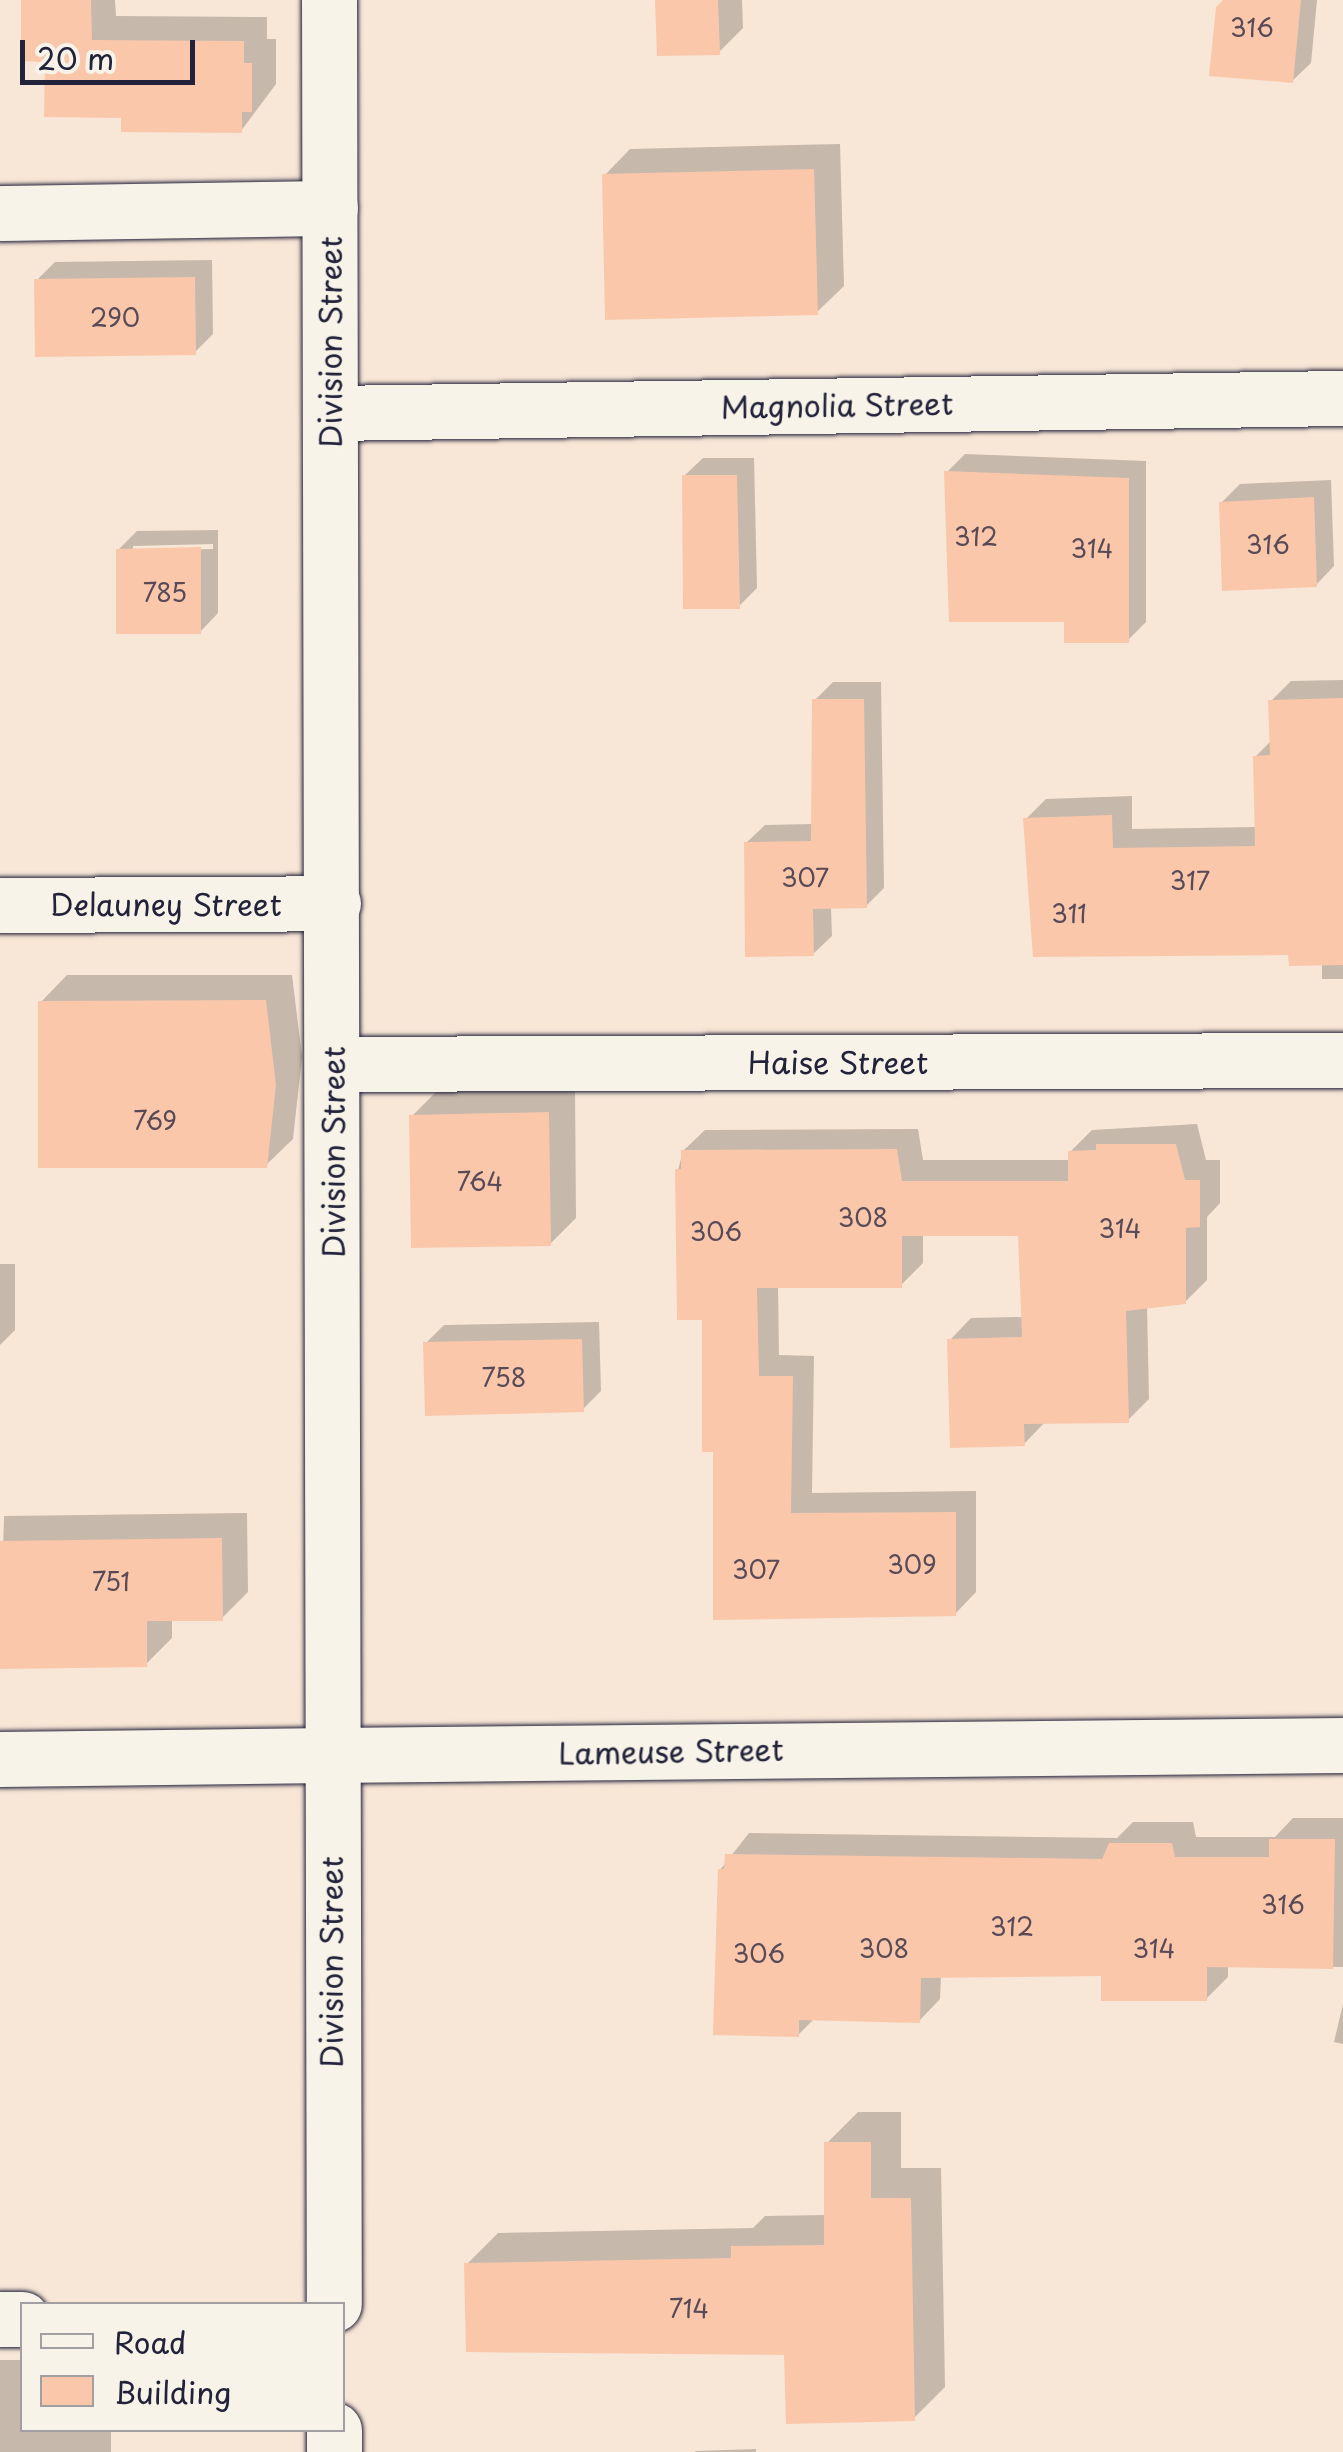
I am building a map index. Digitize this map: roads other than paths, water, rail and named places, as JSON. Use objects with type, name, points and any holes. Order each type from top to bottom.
[{"type":"street","name":"Division Street","points":[[328,0],[334,1064],[330,1755],[334,2302]]},
{"type":"street","points":[[0,213],[330,208]]},
{"type":"street","name":"Magnolia Street","points":[[330,413],[1343,398]]},
{"type":"street","name":"Delauney Street","points":[[0,906],[332,902]]},
{"type":"street","name":"Haise Street","points":[[334,1064],[1343,1060]]},
{"type":"street","name":"Lameuse Street","points":[[0,1759],[1343,1745]]}]
